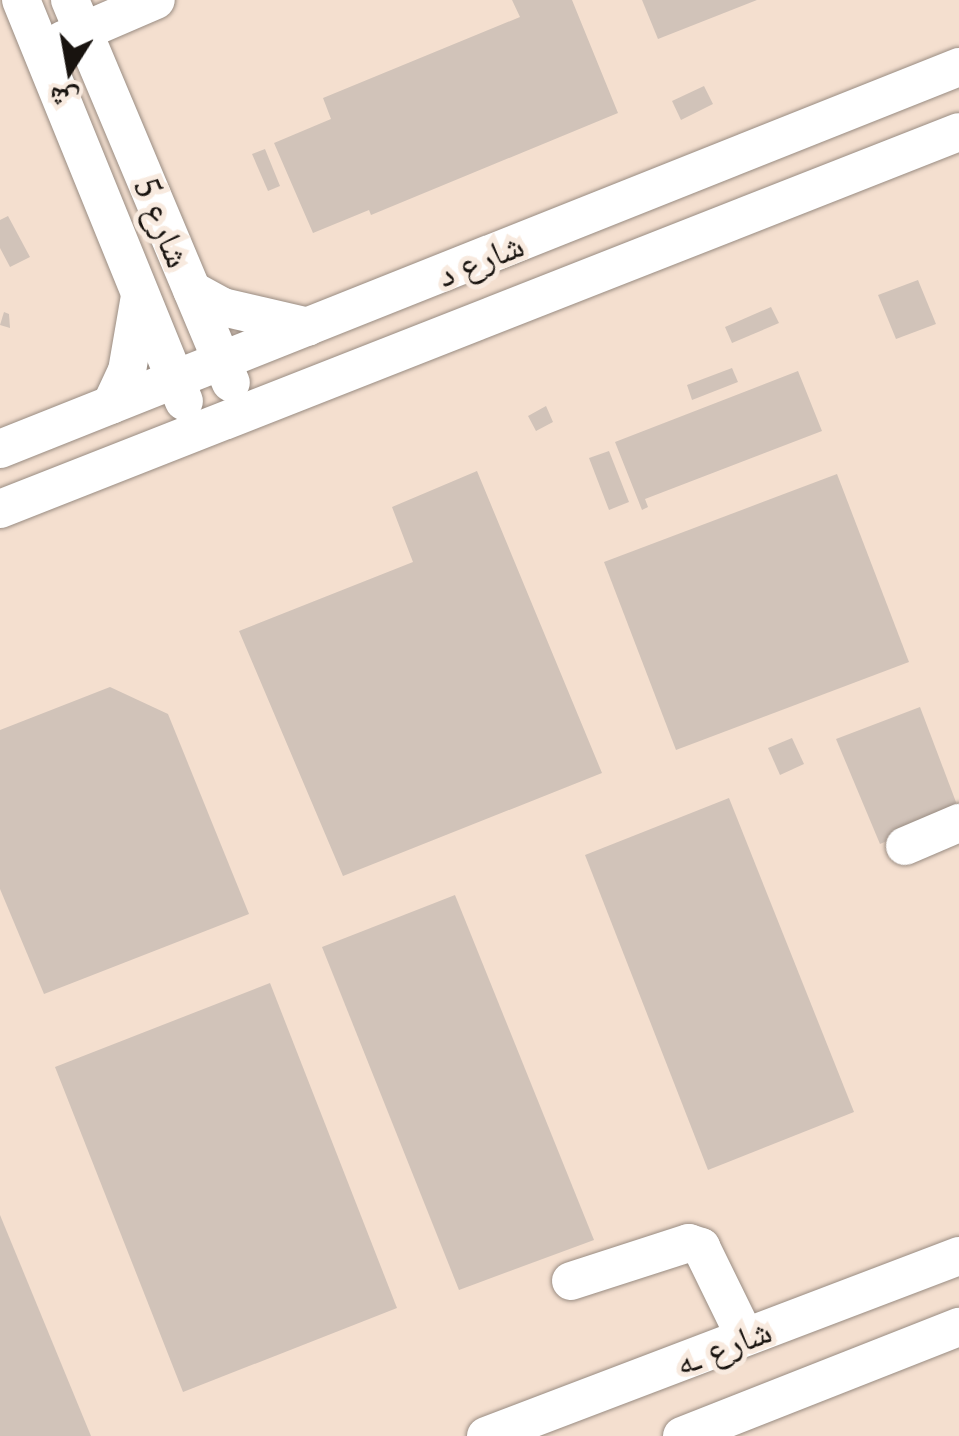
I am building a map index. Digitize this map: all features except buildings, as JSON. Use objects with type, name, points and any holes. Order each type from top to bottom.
[{"type":"street","points":[[42,49],[76,16],[156,0]]},
{"type":"street","name":"شارع 5","points":[[32,3],[42,49],[196,431]]},
{"type":"street","name":"شارع 5","points":[[76,16],[244,413]]},
{"type":"street","name":"شارع د","points":[[0,449],[959,67]]},
{"type":"street","name":"شارع د","points":[[0,509],[959,132]]},
{"type":"street","points":[[192,290],[223,308],[308,327]]},
{"type":"street","points":[[112,406],[127,371],[141,293]]},
{"type":"street","points":[[905,846],[959,824]]},
{"type":"street","points":[[571,1282],[690,1243],[701,1246],[744,1338]]},
{"type":"street","name":"شارع ـه","points":[[504,1433],[959,1256]]},
{"type":"street","name":"شارع ـه","points":[[682,1436],[959,1327]]},
{"type":"shaded area","points":[[0,0],[959,0],[959,1436],[0,1436]]}]
